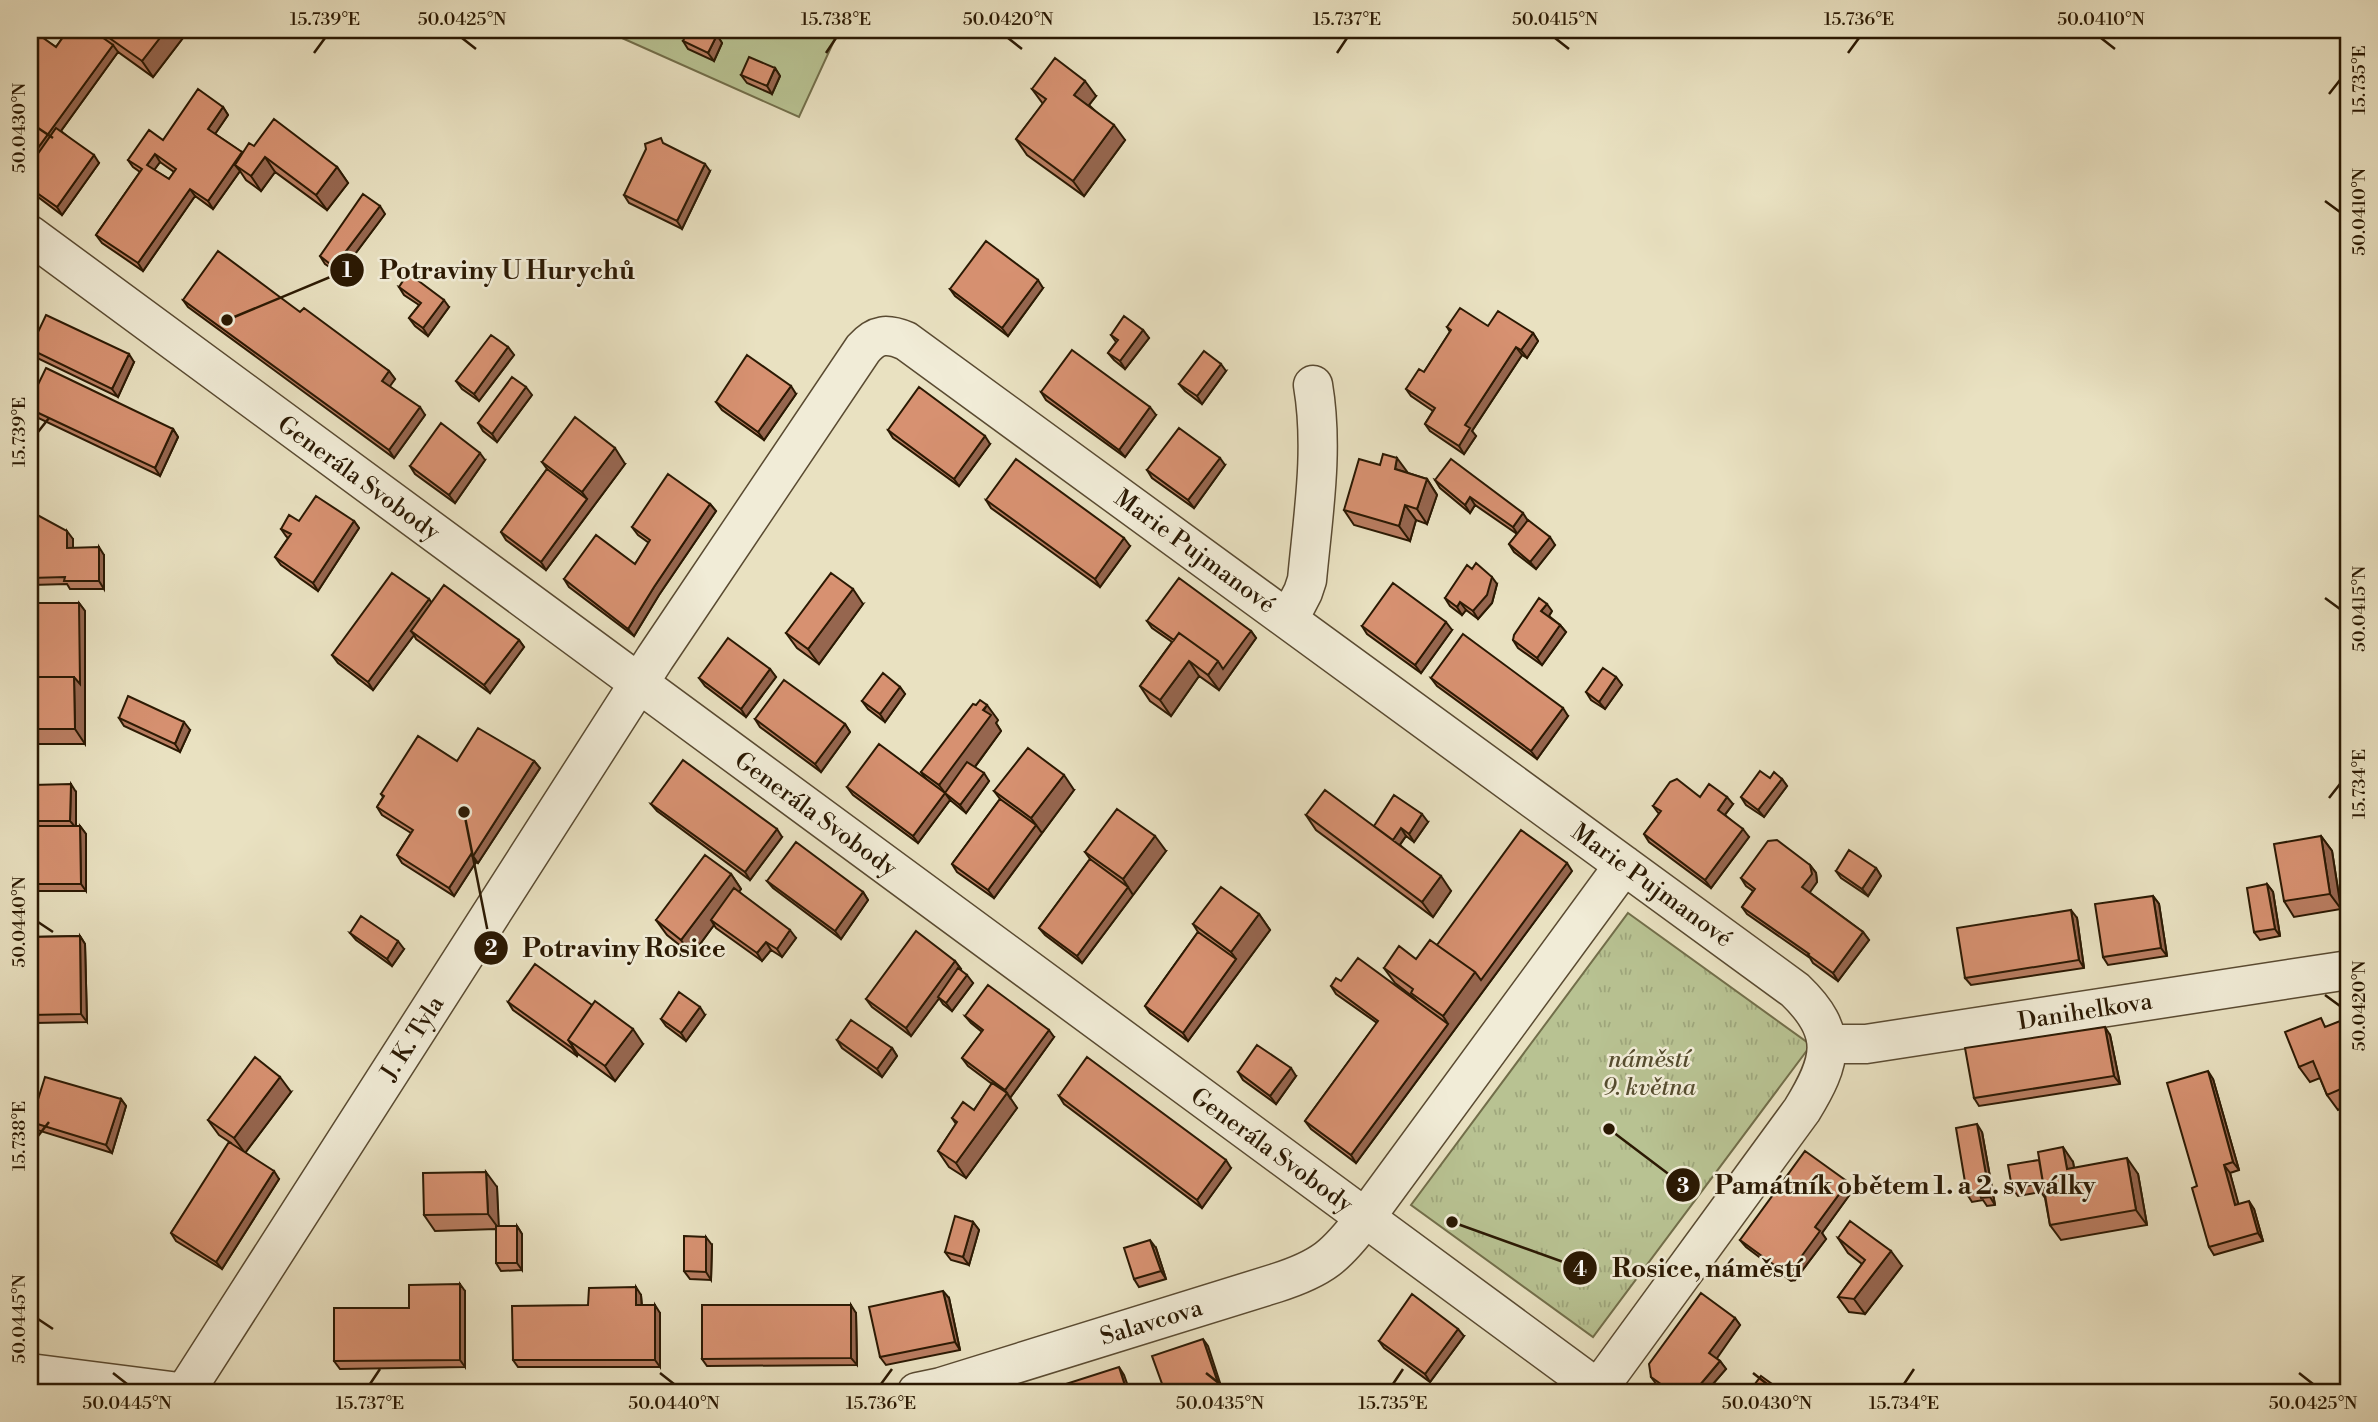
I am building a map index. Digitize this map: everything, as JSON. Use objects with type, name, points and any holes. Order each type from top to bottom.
[{"type":"street","name":"Generála Svobody","points":[[33,244],[639,684],[1600,1391]]},
{"type":"street","name":"Marie Pujmanové","points":[[639,684],[863,349],[876,337],[887,334],[905,341],[1795,990],[1818,1016],[1827,1044]]},
{"type":"street","points":[[1289,619],[1307,580],[1317,486],[1318,413],[1313,385]]},
{"type":"street","name":"J. K. Tyla","points":[[185,1392],[639,684]]},
{"type":"street","points":[[1365,1218],[1624,865]]},
{"type":"street","name":"Danihelkova","points":[[1827,1044],[1866,1044],[2342,971]]},
{"type":"street","points":[[1600,1391],[1802,1110],[1824,1071],[1827,1044]]},
{"type":"street","name":"Salavcova","points":[[917,1392],[941,1387],[1301,1275],[1332,1258],[1365,1218]]},
{"type":"street","points":[[30,1373],[179,1392]]},
{"type":"green space","points":[[604,30],[839,30],[799,117]]},
{"type":"green space","name":"náměstí 9. května","points":[[1628,913],[1811,1045],[1593,1337],[1411,1205]]},
{"type":"building","points":[[30,30],[56,47],[68,30],[92,30],[113,45],[32,156],[30,154]]},
{"type":"building","points":[[98,30],[166,30],[142,61]]},
{"type":"building","points":[[688,30],[705,30],[717,35],[708,53],[683,41]]},
{"type":"building","points":[[749,57],[775,68],[767,86],[741,75]]},
{"type":"building","points":[[1055,58],[1085,81],[1074,95],[1114,125],[1073,181],[1016,139],[1046,99],[1032,89]]},
{"type":"building","points":[[198,89],[223,107],[208,129],[242,152],[208,201],[190,189],[138,263],[96,235],[142,169],[128,160],[149,130],[163,140]],"holes":[[[155,154],[176,169],[169,179],[147,165]]]},
{"type":"building","points":[[274,119],[337,167],[316,195],[265,157],[251,176],[235,165],[249,143],[254,146]]},
{"type":"building","points":[[56,128],[94,155],[57,207],[30,188],[30,165]]},
{"type":"building","points":[[661,138],[663,143],[705,164],[677,221],[624,195],[646,149],[645,144]]},
{"type":"building","points":[[363,194],[380,206],[334,267],[320,256]]},
{"type":"building","points":[[986,241],[1038,280],[1002,328],[950,289]]},
{"type":"building","points":[[218,251],[300,312],[304,308],[389,371],[382,381],[420,407],[389,450],[183,300]]},
{"type":"building","points":[[408,273],[444,300],[423,328],[409,318],[421,303],[399,287]]},
{"type":"building","points":[[1460,308],[1488,326],[1498,311],[1533,333],[1521,350],[1516,347],[1465,425],[1470,428],[1459,446],[1425,424],[1435,408],[1406,389],[1419,369],[1424,372],[1451,330],[1447,327]]},
{"type":"building","points":[[46,315],[129,354],[112,389],[30,349]]},
{"type":"building","points":[[1124,316],[1143,330],[1120,361],[1108,353],[1118,340],[1111,335]]},
{"type":"building","points":[[491,335],[508,347],[474,394],[456,381]]},
{"type":"building","points":[[1072,350],[1150,407],[1119,450],[1041,392]]},
{"type":"building","points":[[1204,351],[1221,364],[1197,396],[1179,384]]},
{"type":"building","points":[[747,355],[791,386],[758,432],[716,402]]},
{"type":"building","points":[[46,368],[173,429],[155,468],[30,409],[30,401]]},
{"type":"building","points":[[512,377],[526,387],[492,434],[478,423]]},
{"type":"building","points":[[919,387],[985,436],[954,479],[888,430]]},
{"type":"building","points":[[575,417],[615,448],[582,492],[542,462]]},
{"type":"building","points":[[441,423],[480,453],[449,495],[410,466]]},
{"type":"building","points":[[1179,428],[1220,458],[1188,500],[1147,470]]},
{"type":"building","points":[[1383,454],[1397,458],[1395,469],[1427,479],[1417,509],[1405,505],[1399,526],[1344,510],[1359,459],[1380,465]]},
{"type":"building","points":[[1016,459],[1124,538],[1095,579],[986,500]]},
{"type":"building","points":[[1451,459],[1523,513],[1513,527],[1470,497],[1465,505],[1435,480]]},
{"type":"building","points":[[547,469],[587,499],[541,562],[501,532]]},
{"type":"building","points":[[668,474],[710,504],[628,629],[564,579],[596,535],[635,564],[650,540],[632,527]]},
{"type":"building","points":[[316,496],[354,521],[313,583],[275,557],[291,534],[281,529],[289,515],[299,521]]},
{"type":"building","points":[[30,511],[67,531],[67,548],[99,547],[99,581],[64,581],[65,577],[30,578]]},
{"type":"building","points":[[1528,520],[1550,537],[1530,562],[1509,544]]},
{"type":"building","points":[[1476,563],[1492,577],[1487,595],[1473,611],[1460,602],[1457,607],[1445,598],[1467,565],[1472,569]]},
{"type":"building","points":[[392,573],[429,599],[368,682],[332,655]]},
{"type":"building","points":[[831,573],[853,589],[808,649],[786,633]]},
{"type":"building","points":[[1179,578],[1251,631],[1223,669],[1218,661],[1179,633],[1174,640],[1147,621]]},
{"type":"building","points":[[1393,583],[1446,622],[1415,665],[1362,626]]},
{"type":"building","points":[[444,585],[519,640],[484,685],[411,631]]},
{"type":"building","points":[[1539,598],[1547,604],[1541,611],[1560,625],[1537,658],[1513,640]]},
{"type":"building","points":[[30,603],[79,603],[80,684],[74,677],[30,677]]},
{"type":"building","points":[[1179,633],[1218,661],[1208,675],[1189,661],[1160,700],[1140,686]]},
{"type":"building","points":[[1463,634],[1563,708],[1531,751],[1431,678]]},
{"type":"building","points":[[728,638],[770,669],[741,709],[699,678]]},
{"type":"building","points":[[1603,668],[1616,677],[1599,702],[1586,692]]},
{"type":"building","points":[[883,673],[900,687],[880,714],[862,701]]},
{"type":"building","points":[[30,677],[74,677],[75,729],[30,729]]},
{"type":"building","points":[[784,680],[845,724],[815,764],[755,719]]},
{"type":"building","points":[[128,696],[184,722],[175,744],[119,718]]},
{"type":"building","points":[[980,700],[987,705],[983,710],[991,715],[939,785],[921,772],[973,704],[976,705]]},
{"type":"building","points":[[478,728],[534,761],[473,856],[471,854],[449,888],[397,855],[413,830],[377,807],[384,796],[381,794],[418,736],[457,761]]},
{"type":"building","points":[[879,744],[945,793],[913,836],[847,787]]},
{"type":"building","points":[[1028,748],[1064,775],[1031,818],[994,791]]},
{"type":"building","points":[[683,760],[777,829],[745,872],[651,804]]},
{"type":"building","points":[[967,762],[984,773],[960,805],[945,793]]},
{"type":"building","points":[[1760,771],[1770,778],[1774,772],[1782,779],[1758,810],[1741,797]]},
{"type":"building","points":[[1677,779],[1700,797],[1709,784],[1727,797],[1718,810],[1743,829],[1705,880],[1644,834],[1661,811],[1653,806],[1670,782]]},
{"type":"building","points":[[71,784],[70,821],[32,821],[32,785]]},
{"type":"building","points":[[1325,790],[1441,876],[1422,902],[1306,815]]},
{"type":"building","points":[[1394,795],[1422,814],[1409,834],[1401,828],[1393,840],[1374,826]]},
{"type":"building","points":[[1000,799],[1036,825],[988,890],[952,864]]},
{"type":"building","points":[[1117,809],[1155,836],[1123,879],[1085,852]]},
{"type":"building","points":[[30,826],[80,826],[81,884],[30,884]]},
{"type":"building","points":[[1521,830],[1567,863],[1481,980],[1475,972],[1437,945]]},
{"type":"building","points":[[2321,836],[2330,894],[2284,901],[2274,844]]},
{"type":"building","points":[[1777,840],[1810,865],[1812,874],[1802,887],[1863,932],[1833,973],[1742,907],[1755,889],[1741,878],[1768,841]]},
{"type":"building","points":[[796,842],[863,892],[835,931],[767,881]]},
{"type":"building","points":[[1849,850],[1876,868],[1862,889],[1836,871]]},
{"type":"building","points":[[705,855],[731,874],[681,940],[656,920]]},
{"type":"building","points":[[1090,859],[1128,887],[1077,956],[1039,928]]},
{"type":"building","points":[[2267,884],[2275,929],[2254,932],[2247,888]]},
{"type":"building","points":[[1221,887],[1259,914],[1231,952],[1193,924]]},
{"type":"building","points":[[734,888],[790,930],[777,949],[766,942],[757,953],[711,920]]},
{"type":"building","points":[[2153,896],[2161,948],[2103,957],[2095,904]]},
{"type":"building","points":[[2071,910],[2079,960],[1965,978],[1957,928]]},
{"type":"building","points":[[361,916],[398,941],[387,959],[350,933]]},
{"type":"building","points":[[916,931],[955,961],[906,1028],[866,999]]},
{"type":"building","points":[[1198,932],[1236,959],[1183,1033],[1145,1006]]},
{"type":"building","points":[[80,936],[81,1014],[30,1015],[30,937]]},
{"type":"building","points":[[1430,940],[1475,972],[1443,1016],[1411,993],[1413,989],[1384,968],[1399,946],[1416,959]]},
{"type":"building","points":[[1358,958],[1448,1024],[1351,1155],[1305,1121],[1378,1021],[1331,986],[1336,978],[1341,981]]},
{"type":"building","points":[[535,964],[592,1005],[568,1040],[572,1048],[508,1002]]},
{"type":"building","points":[[958,968],[967,975],[946,1003],[938,997]]},
{"type":"building","points":[[988,985],[1049,1030],[1005,1090],[962,1058],[983,1030],[965,1016]]},
{"type":"building","points":[[679,992],[700,1007],[681,1033],[661,1019]]},
{"type":"building","points":[[595,1001],[633,1029],[605,1066],[568,1040]]},
{"type":"building","points":[[2321,1018],[2325,1027],[2348,1018],[2348,1086],[2327,1095],[2313,1061],[2299,1067],[2285,1032]]},
{"type":"building","points":[[851,1020],[892,1048],[877,1069],[837,1040]]},
{"type":"building","points":[[2105,1027],[2114,1076],[1974,1098],[1965,1048]]},
{"type":"building","points":[[1257,1045],[1291,1068],[1270,1096],[1238,1072]]},
{"type":"building","points":[[255,1057],[280,1077],[234,1138],[208,1120]]},
{"type":"building","points":[[1087,1057],[1226,1160],[1197,1200],[1059,1096]]},
{"type":"building","points":[[2208,1071],[2233,1162],[2224,1165],[2235,1205],[2249,1201],[2258,1233],[2209,1247],[2192,1188],[2197,1186],[2167,1083]]},
{"type":"building","points":[[45,1077],[121,1099],[106,1145],[31,1122]]},
{"type":"building","points":[[992,1083],[1007,1093],[956,1163],[938,1151],[957,1122],[952,1118],[963,1102],[974,1110]]},
{"type":"building","points":[[1977,1124],[1990,1197],[1981,1198],[1979,1192],[1967,1194],[1956,1128]]},
{"type":"building","points":[[229,1142],[274,1171],[216,1262],[171,1233]]},
{"type":"building","points":[[2063,1147],[2067,1169],[2127,1158],[2136,1210],[2050,1225],[2038,1152]]},
{"type":"building","points":[[1805,1151],[1848,1182],[1815,1227],[1820,1231],[1790,1272],[1785,1273],[1740,1240]]},
{"type":"building","points":[[2039,1160],[2044,1189],[2040,1190],[2038,1184],[2012,1188],[2008,1165]]},
{"type":"building","points":[[486,1172],[488,1214],[424,1215],[423,1173]]},
{"type":"building","points":[[955,1216],[973,1222],[963,1257],[945,1252]]},
{"type":"building","points":[[1850,1221],[1891,1251],[1854,1299],[1838,1297],[1865,1260],[1838,1238]]},
{"type":"building","points":[[496,1226],[517,1226],[517,1263],[496,1263]]},
{"type":"building","points":[[684,1236],[706,1237],[706,1272],[684,1271]]},
{"type":"building","points":[[1150,1240],[1161,1271],[1134,1279],[1124,1248]]},
{"type":"building","points":[[460,1284],[460,1360],[334,1361],[334,1308],[409,1308],[409,1285]]},
{"type":"building","points":[[636,1287],[636,1305],[655,1305],[655,1360],[513,1360],[512,1306],[588,1305],[589,1288]]},
{"type":"building","points":[[943,1291],[955,1342],[880,1357],[869,1307]]},
{"type":"building","points":[[1701,1293],[1735,1318],[1709,1353],[1720,1361],[1694,1392],[1672,1392],[1651,1377],[1649,1364]]},
{"type":"building","points":[[1412,1294],[1458,1329],[1425,1374],[1379,1341]]},
{"type":"building","points":[[702,1305],[851,1305],[851,1358],[702,1359]]},
{"type":"building","points":[[1203,1339],[1221,1392],[1165,1392],[1152,1356]]},
{"type":"building","points":[[1119,1367],[1127,1392],[1041,1392]]},
{"type":"building","points":[[1761,1376],[1783,1392],[1749,1392]]},
{"type":"place","name":"Potraviny U Hurychů","points":[[227,320]]},
{"type":"place","name":"Potraviny Rosice","points":[[464,812]]},
{"type":"place","name":"Památník obětem 1. a 2. sv války","points":[[1609,1129]]},
{"type":"place","name":"Rosice, náměstí","points":[[1452,1222]]}]
